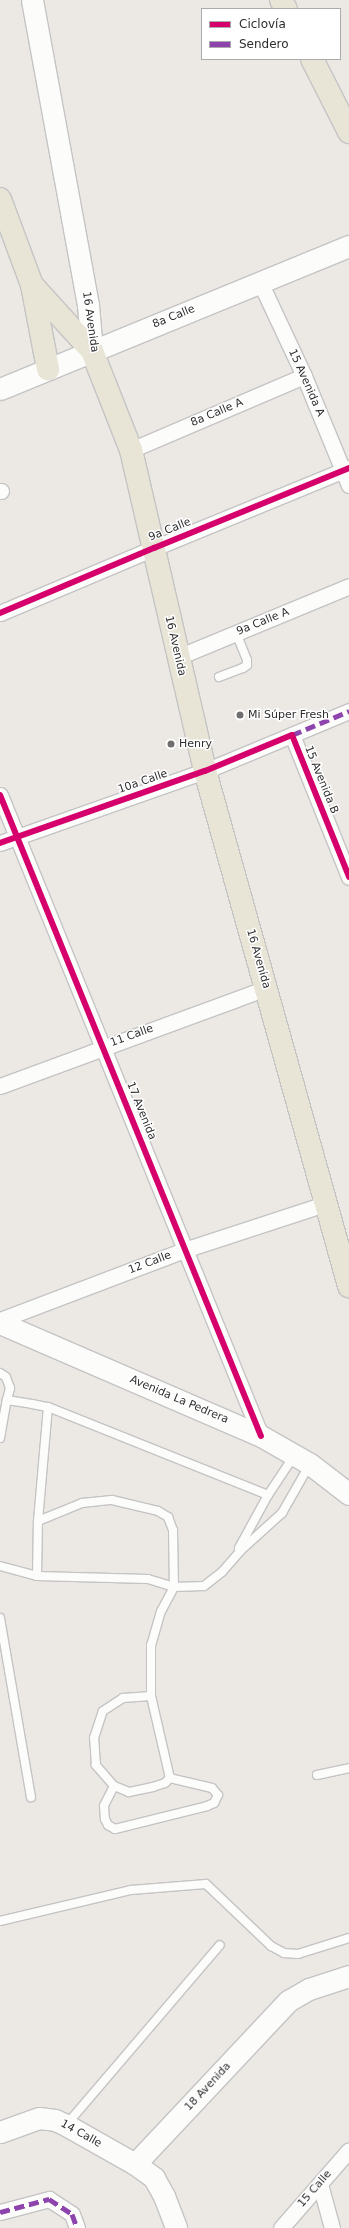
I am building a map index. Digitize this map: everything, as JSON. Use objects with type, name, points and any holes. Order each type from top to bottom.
[{"type":"main road","points":[[313,60],[349,132]]},
{"type":"main road","points":[[0,199],[32,285],[48,369]]},
{"type":"main road","points":[[32,285],[92,351]]},
{"type":"main road","name":"16 Avenida","points":[[92,351],[131,450],[205,771],[349,1286]]},
{"type":"street","name":"16 Avenida","points":[[32,0],[88,305],[92,351]]},
{"type":"street","name":"8a Calle","points":[[0,389],[349,246]]},
{"type":"street","name":"15 Avenida A","points":[[260,282],[304,376],[347,474]]},
{"type":"street","name":"8a Calle A","points":[[131,450],[304,376]]},
{"type":"street","name":"9a Calle","points":[[0,613],[154,548],[347,474]]},
{"type":"street","name":"9a Calle A","points":[[178,657],[349,586]]},
{"type":"street","name":"10a Calle","points":[[0,843],[205,771],[349,711]]},
{"type":"street","name":"15 Avenida B","points":[[292,735],[349,877]]},
{"type":"street","name":"17 Avenida","points":[[0,795],[261,1436]]},
{"type":"street","name":"11 Calle","points":[[0,1086],[103,1046],[266,988]]},
{"type":"street","name":"12 Calle","points":[[0,1320],[186,1249],[325,1204]]},
{"type":"street","name":"Avenida La Pedrera","points":[[0,1323],[261,1436],[302,1460],[349,1494]]},
{"type":"street","name":"18 Avenida","points":[[135,2164],[288,2001],[309,1989],[349,1976]]},
{"type":"street","name":"14 Calle","points":[[0,2132],[39,2118],[55,2120],[135,2164]]},
{"type":"street","name":"15 Calle","points":[[281,2228],[349,2150]]},
{"type":"street","points":[[135,2164],[154,2178],[164,2196],[176,2228]]},
{"type":"street","points":[[320,2184],[332,2228]]},
{"type":"street","points":[[0,2212],[48,2199],[66,2208],[72,2214],[77,2228]]},
{"type":"lane","points":[[219,677],[243,668],[246,665],[247,660],[236,633]]},
{"type":"lane","points":[[0,1373],[6,1377],[10,1388],[0,1438]]},
{"type":"lane","points":[[8,1400],[48,1407],[268,1495]]},
{"type":"lane","points":[[37,1576],[38,1521],[48,1407]]},
{"type":"lane","points":[[240,1551],[239,1548],[268,1495],[302,1460]]},
{"type":"lane","points":[[0,1566],[37,1576],[148,1579],[174,1587],[204,1586],[222,1572],[240,1551],[282,1513],[302,1460]]},
{"type":"lane","points":[[38,1521],[82,1503],[112,1500],[158,1511],[168,1517],[173,1530],[174,1587],[161,1611],[151,1645],[151,1696],[170,1778]]},
{"type":"lane","points":[[0,1618],[31,1797]]},
{"type":"lane","points":[[151,1696],[123,1698],[103,1711],[94,1738],[96,1765],[114,1786],[129,1792],[165,1783],[170,1778]]},
{"type":"lane","points":[[317,1775],[349,1768]]},
{"type":"lane","points":[[114,1786],[104,1806],[105,1819],[108,1825],[115,1829],[207,1806],[214,1803],[218,1796],[212,1788],[170,1778]]},
{"type":"lane","points":[[0,1921],[131,1890],[206,1884],[271,1946],[284,1952],[298,1954],[349,1938]]},
{"type":"lane","points":[[66,2125],[220,1945]]},
{"type":"marked path","points":[[292,735],[349,711]]},
{"type":"marked path","points":[[0,2212],[49,2199],[72,2214],[77,2228]]},
{"type":"cycle path","points":[[0,613],[349,468]]},
{"type":"cycle path","points":[[0,843],[205,771],[292,735],[349,877]]},
{"type":"cycle path","points":[[0,795],[261,1436]]},
{"type":"place","name":"Mi Súper Fresh","points":[[240,715]]},
{"type":"place","name":"Henry","points":[[171,744]]}]
